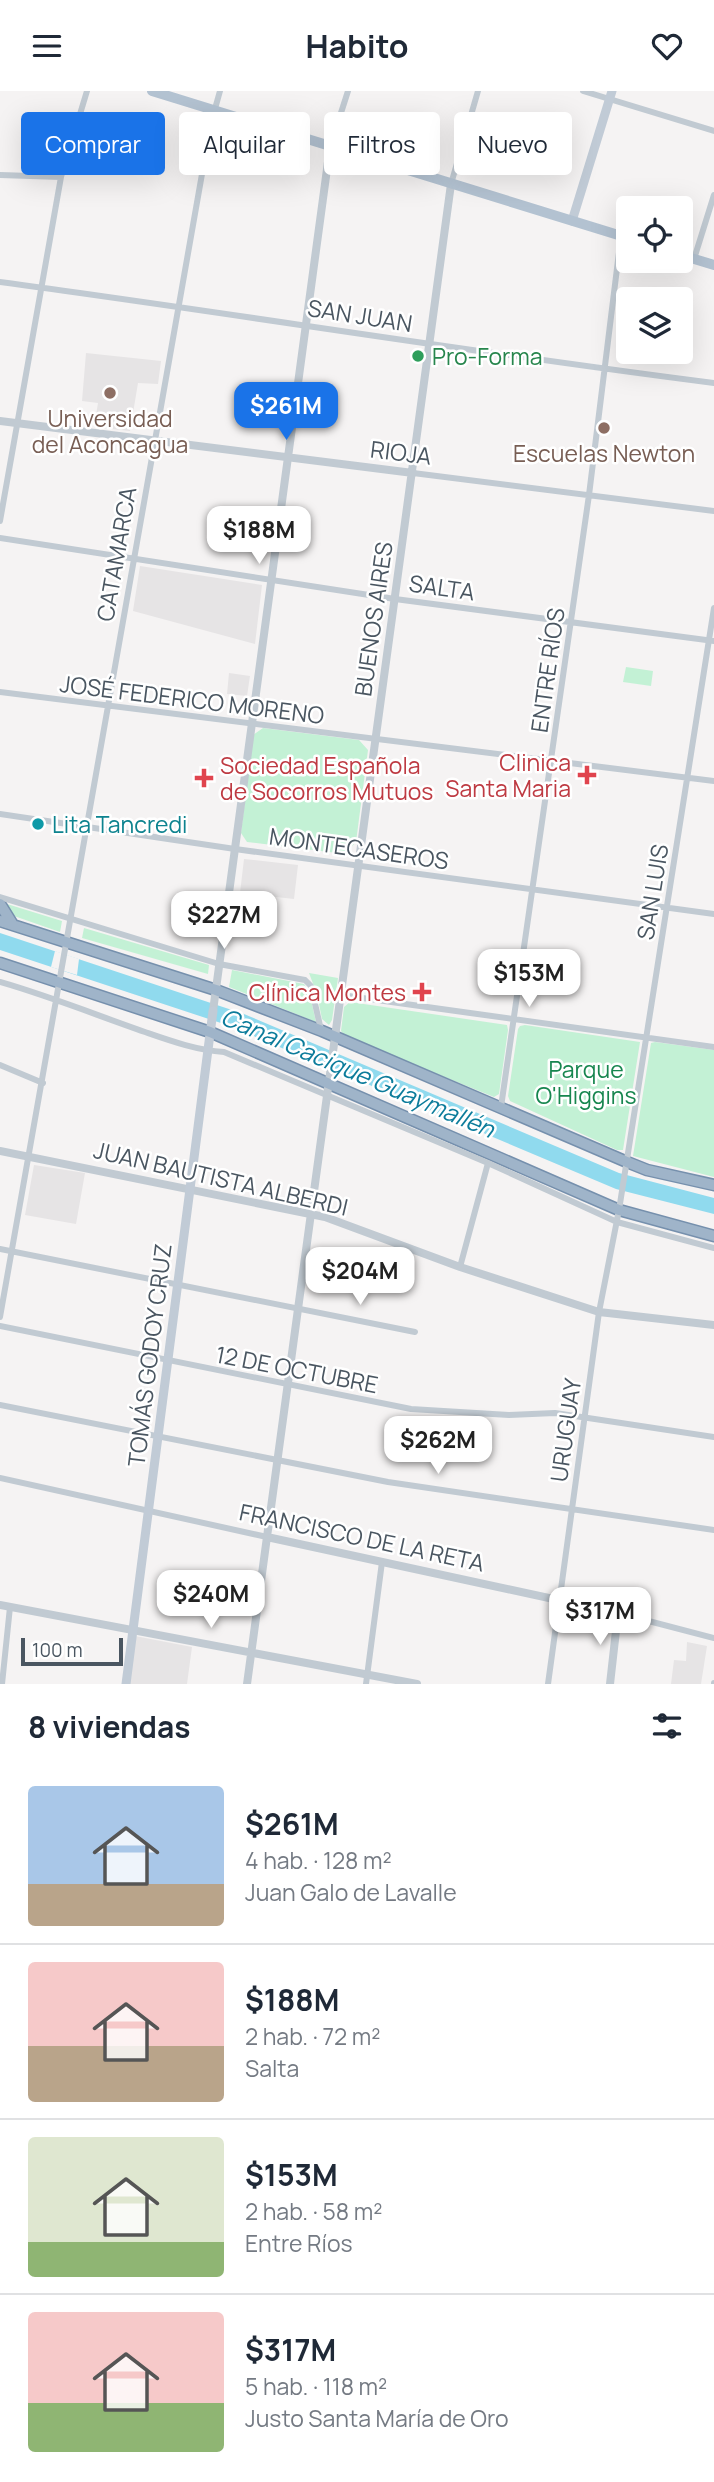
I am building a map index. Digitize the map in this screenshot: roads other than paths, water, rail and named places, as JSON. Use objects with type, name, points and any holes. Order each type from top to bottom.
[{"type":"highway","points":[[0,904],[13,925]]},
{"type":"highway","points":[[0,921],[216,990],[502,1107],[627,1163],[714,1185]]},
{"type":"highway","points":[[0,963],[210,1032],[328,1088],[619,1210],[714,1236]]},
{"type":"main road","points":[[152,91],[324,145]]},
{"type":"main road","points":[[572,221],[610,95]]},
{"type":"main road","points":[[422,175],[616,234]]},
{"type":"main road","points":[[694,259],[714,265]]},
{"type":"main road","name":"TOMÁS GODOY CRUZ","points":[[126,1684],[213,1011]]},
{"type":"street","points":[[0,521],[61,177],[87,91]]},
{"type":"street","name":"CATAMARCA","points":[[0,1317],[58,1001],[178,305],[220,91]]},
{"type":"street","points":[[341,112],[348,91]]},
{"type":"street","points":[[451,184],[478,91]]},
{"type":"street","points":[[583,91],[610,95],[714,131]]},
{"type":"street","points":[[0,175],[61,177]]},
{"type":"street","points":[[213,1011],[326,175]]},
{"type":"street","name":"BUENOS AIRES","points":[[247,1684],[451,184]]},
{"type":"street","points":[[694,259],[714,195]]},
{"type":"street","name":"ENTRE RÍOS","points":[[502,1107],[620,273]]},
{"type":"street","name":"SAN JUAN","points":[[0,282],[178,305],[714,383]]},
{"type":"street","name":"RIOJA","points":[[0,421],[714,511]]},
{"type":"street","name":"SALTA","points":[[0,538],[396,599],[711,640]]},
{"type":"street","name":"SAN LUIS","points":[[624,1179],[714,608]]},
{"type":"street","name":"JOSÉ FEDERICO MORENO","points":[[0,692],[714,781]]},
{"type":"street","name":"MONTECASEROS","points":[[0,814],[714,914]]},
{"type":"street","points":[[0,897],[219,964],[307,981],[311,986],[321,1031]]},
{"type":"street","points":[[0,982],[46,995],[207,1051],[224,1052],[328,1088],[617,1223],[714,1248]]},
{"type":"street","points":[[341,995],[714,1047]]},
{"type":"street","points":[[0,1065],[43,1083]]},
{"type":"street","name":"JUAN BAUTISTA ALBERDI","points":[[0,1151],[312,1214],[460,1267],[600,1311],[714,1325]]},
{"type":"street","points":[[460,1267],[488,1163]]},
{"type":"street","name":"URUGUAY","points":[[548,1684],[600,1311],[624,1179]]},
{"type":"street","points":[[0,1249],[415,1332]]},
{"type":"street","name":"12 DE OCTUBRE","points":[[0,1326],[424,1411],[509,1415],[555,1413],[714,1437]]},
{"type":"street","points":[[0,1405],[278,1462],[401,1484],[714,1530]]},
{"type":"street","name":"FRANCISCO DE LA RETA","points":[[0,1478],[560,1600],[714,1638]]},
{"type":"street","points":[[366,1679],[382,1562]]},
{"type":"street","points":[[0,1605],[251,1653],[366,1679],[417,1684]]},
{"type":"street","points":[[2,1684],[10,1607]]},
{"type":"street","points":[[610,1684],[618,1613]]},
{"type":"water","name":"Canal Cacique Guaymallén","points":[[0,933],[244,1014],[619,1173],[714,1198],[714,1214],[616,1189],[230,1026],[0,950]]},
{"type":"place","name":"Pro-Forma","points":[[418,356]]},
{"type":"place","name":"Universidad del Aconcagua","points":[[110,393]]},
{"type":"place","name":"Escuelas Newton","points":[[604,428]]},
{"type":"place","name":"Clinica Santa Maria","points":[[587,775]]},
{"type":"place","name":"Sociedad Española de Socorros Mutuos","points":[[204,778]]},
{"type":"place","name":"Lita Tancredi","points":[[38,824]]},
{"type":"place","name":"Clínica Montes","points":[[422,992]]},
{"type":"park label","name":"Parque O'Higgins","points":[[586,1082]]}]
